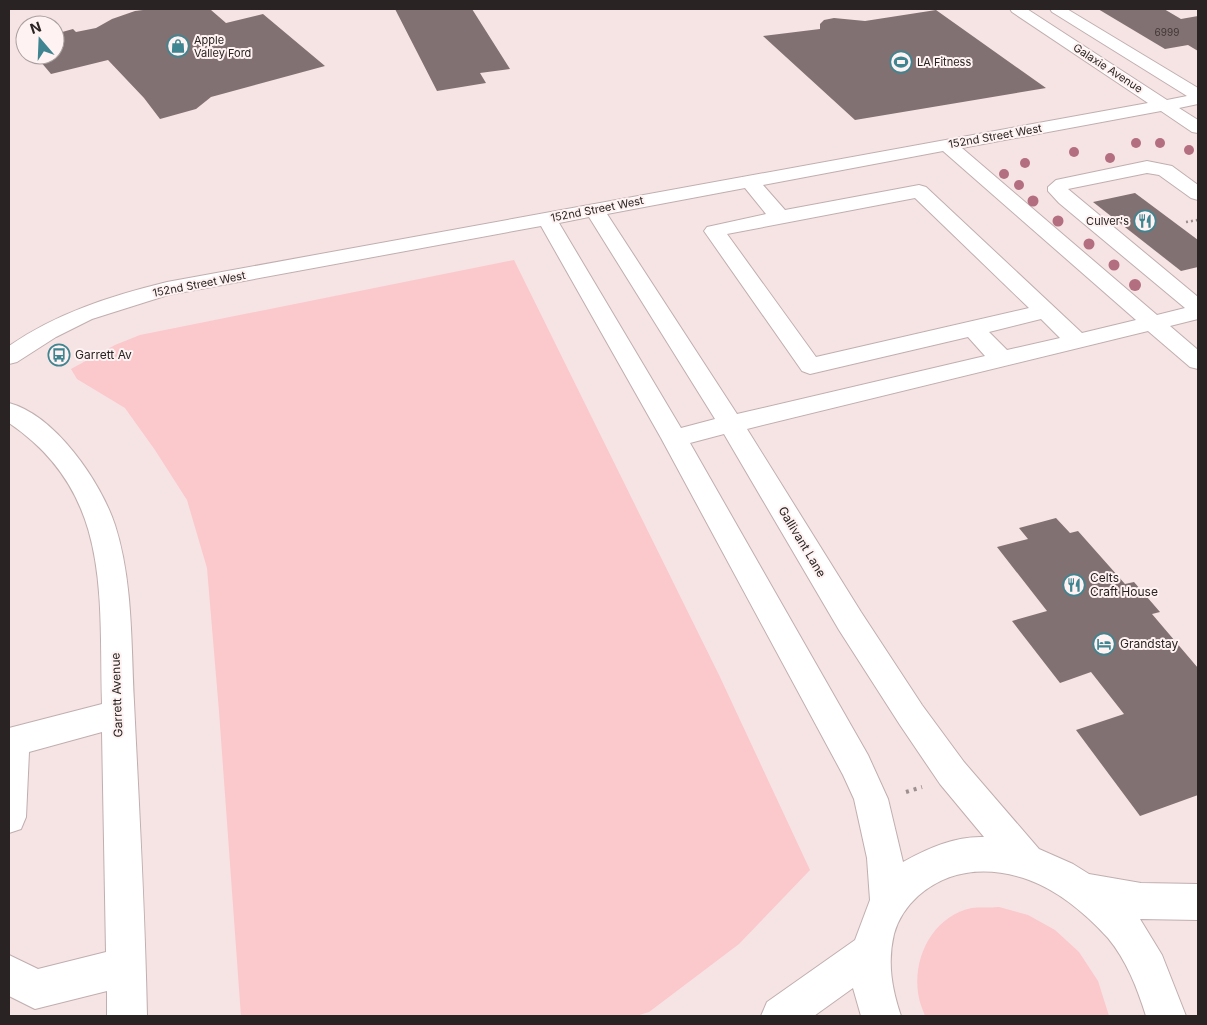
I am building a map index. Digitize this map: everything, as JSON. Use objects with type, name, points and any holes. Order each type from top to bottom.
[{"type":"street","name":"Galaxie Avenue","points":[[1017,9],[1198,128]]},
{"type":"street","name":"Galaxie Avenue","points":[[1057,9],[1198,97]]},
{"type":"street","name":"152nd Street West","points":[[9,357],[68,320],[126,299],[167,289],[1164,105],[1198,97]]},
{"type":"street","points":[[947,145],[1198,362]]},
{"type":"street","points":[[1198,194],[1158,168],[1147,167],[1063,184],[1058,187],[1058,191],[1198,308]]},
{"type":"street","points":[[749,181],[780,218]]},
{"type":"street","points":[[1046,311],[810,366],[714,231],[919,191],[1046,311],[1077,341]]},
{"type":"street","name":"Gallivant Lane","points":[[594,210],[731,424],[850,621],[911,715],[952,773],[1028,862]]},
{"type":"street","points":[[547,219],[674,438],[856,766],[871,799],[885,858],[889,900]]},
{"type":"street","points":[[674,438],[1198,312]]},
{"type":"street","points":[[973,329],[1002,359]]},
{"type":"street","name":"Garrett Avenue","points":[[9,411],[45,439],[78,476],[93,503],[108,550],[111,574],[118,714],[127,1016]]},
{"type":"street","points":[[9,817],[11,742],[118,714]]},
{"type":"street","points":[[881,1016],[873,992],[872,951],[878,924],[889,900],[915,874],[947,858],[986,854],[1028,862],[1057,874],[1085,891],[1122,926],[1150,969],[1166,1016]]},
{"type":"street","points":[[1085,891],[1141,901],[1198,902]]},
{"type":"street","points":[[781,1016],[872,951]]},
{"type":"street","points":[[9,974],[35,989],[125,967]]},
{"type":"path","points":[[1186,222],[1198,220]]},
{"type":"path","points":[[905,793],[927,785]]},
{"type":"shaded area","points":[[514,260],[719,675],[810,870],[739,944],[649,1012],[636,1016],[241,1016],[207,568],[187,500],[155,450],[125,408],[77,379],[71,369],[115,345],[140,335]]},
{"type":"shaded area","points":[[999,907],[1028,915],[1055,930],[1079,952],[1098,981],[1109,1016],[925,1016],[919,1000],[918,969],[928,942],[936,930],[946,920],[958,913],[972,908]]},
{"type":"building","name":"Apple Valley Ford","points":[[151,9],[211,10],[226,23],[263,14],[325,66],[211,97],[196,109],[160,119],[144,98],[108,60],[51,74],[43,65],[65,65],[65,31],[73,29],[76,32],[96,28],[112,19],[135,11]]},
{"type":"building","points":[[395,9],[472,9],[510,69],[480,73],[486,83],[437,91]]},
{"type":"building","points":[[1098,9],[1164,9],[1181,19],[1198,16],[1198,51],[1188,45],[1165,49]]},
{"type":"building","name":"LA Fitness","points":[[936,10],[1046,88],[855,120],[763,36],[820,29],[820,24],[824,20],[834,18],[865,21]]},
{"type":"building","name":"Culver's","points":[[1135,193],[1198,240],[1198,267],[1181,271],[1093,202]]},
{"type":"building","name":"Grandstay","points":[[1056,518],[1070,533],[1078,531],[1125,584],[1134,582],[1160,612],[1152,614],[1198,668],[1198,795],[1140,816],[1076,730],[1124,714],[1091,672],[1060,683],[1012,621],[1047,611],[997,547],[1028,539],[1019,528]]},
{"type":"place","name":"Apple Valley Ford","points":[[178,46]]},
{"type":"place","name":"LA Fitness","points":[[901,62]]},
{"type":"place","name":"Culver's","points":[[1145,221]]},
{"type":"place","name":"Garrett Av","points":[[59,355]]},
{"type":"place","name":"Celts Craft House","points":[[1074,585]]},
{"type":"place","name":"Grandstay","points":[[1104,644]]}]
